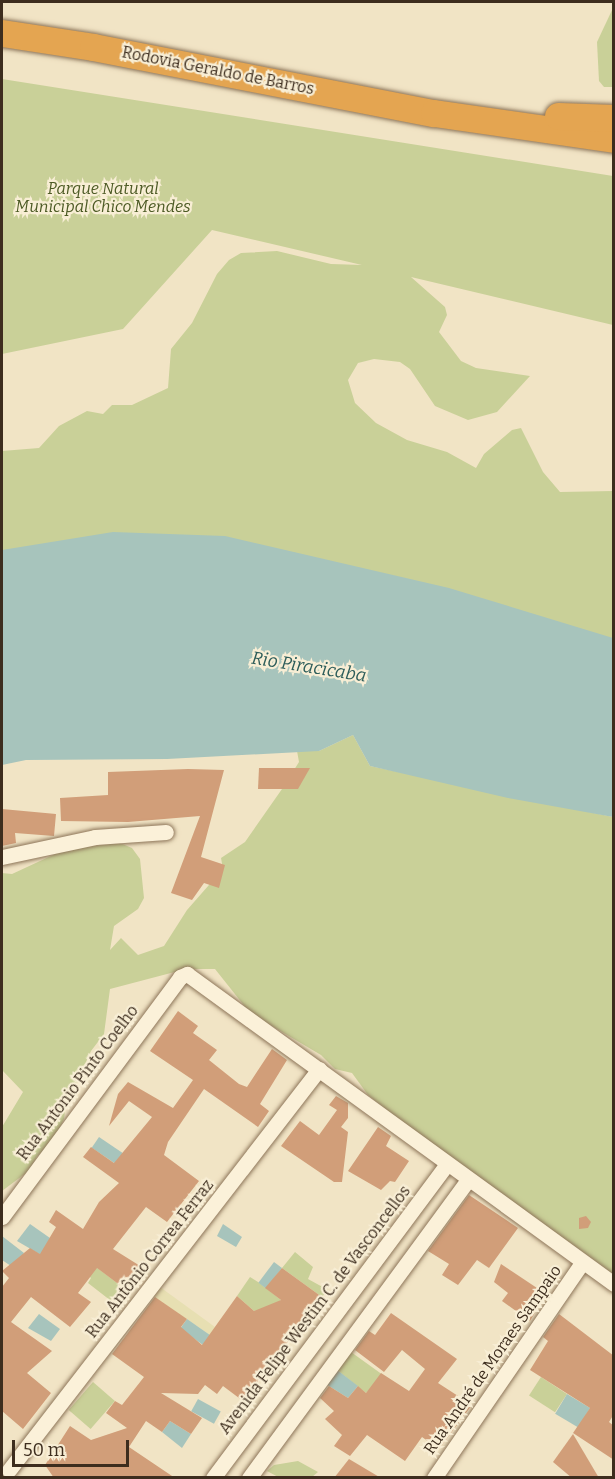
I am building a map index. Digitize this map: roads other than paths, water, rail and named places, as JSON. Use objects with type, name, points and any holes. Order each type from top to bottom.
[{"type":"highway","name":"Rodovia Geraldo de Barros","points":[[2,33],[93,47],[434,113],[614,139]]},
{"type":"highway","name":"Rodovia Geraldo de Barros","points":[[434,113],[614,118]]},
{"type":"street","points":[[2,857],[95,837],[166,831]]},
{"type":"street","name":"Rua Antonio Pinto Coelho","points":[[2,1217],[180,977],[187,974],[319,1069]]},
{"type":"street","points":[[319,1069],[446,1165],[614,1284]]},
{"type":"street","name":"Rua Antônio Correa Ferraz","points":[[10,1471],[319,1069]]},
{"type":"street","name":"Avenida Felipe Westim C. de Vasconcellos","points":[[213,1478],[446,1165]]},
{"type":"street","points":[[249,1478],[468,1180]]},
{"type":"street","name":"Rua André de Moraes Sampaio","points":[[434,1478],[582,1263]]},
{"type":"water","name":"Rio Piracicaba","points":[[113,532],[225,536],[449,588],[613,638],[613,817],[508,798],[370,766],[353,735],[319,751],[167,759],[26,760],[2,765],[2,550]]},
{"type":"water","points":[[99,1137],[123,1153],[116,1164],[92,1148]]},
{"type":"water","points":[[30,1224],[50,1238],[41,1255],[17,1241]]},
{"type":"water","points":[[223,1224],[242,1237],[236,1247],[217,1236]]},
{"type":"water","points":[[2,1236],[24,1253],[14,1268],[2,1260]]},
{"type":"water","points":[[274,1262],[282,1268],[266,1289],[258,1283]]},
{"type":"water","points":[[39,1314],[60,1329],[51,1341],[28,1328]]},
{"type":"water","points":[[187,1319],[210,1335],[203,1345],[180,1329]]},
{"type":"water","points":[[332,1366],[358,1386],[348,1398],[321,1381]]},
{"type":"water","points":[[567,1394],[590,1408],[578,1428],[555,1414]]},
{"type":"water","points":[[198,1399],[221,1412],[214,1424],[191,1411]]},
{"type":"water","points":[[170,1421],[191,1434],[182,1448],[162,1432]]},
{"type":"park label","name":"Parque Natural Municipal Chico Mendes","points":[[103,198]]}]
